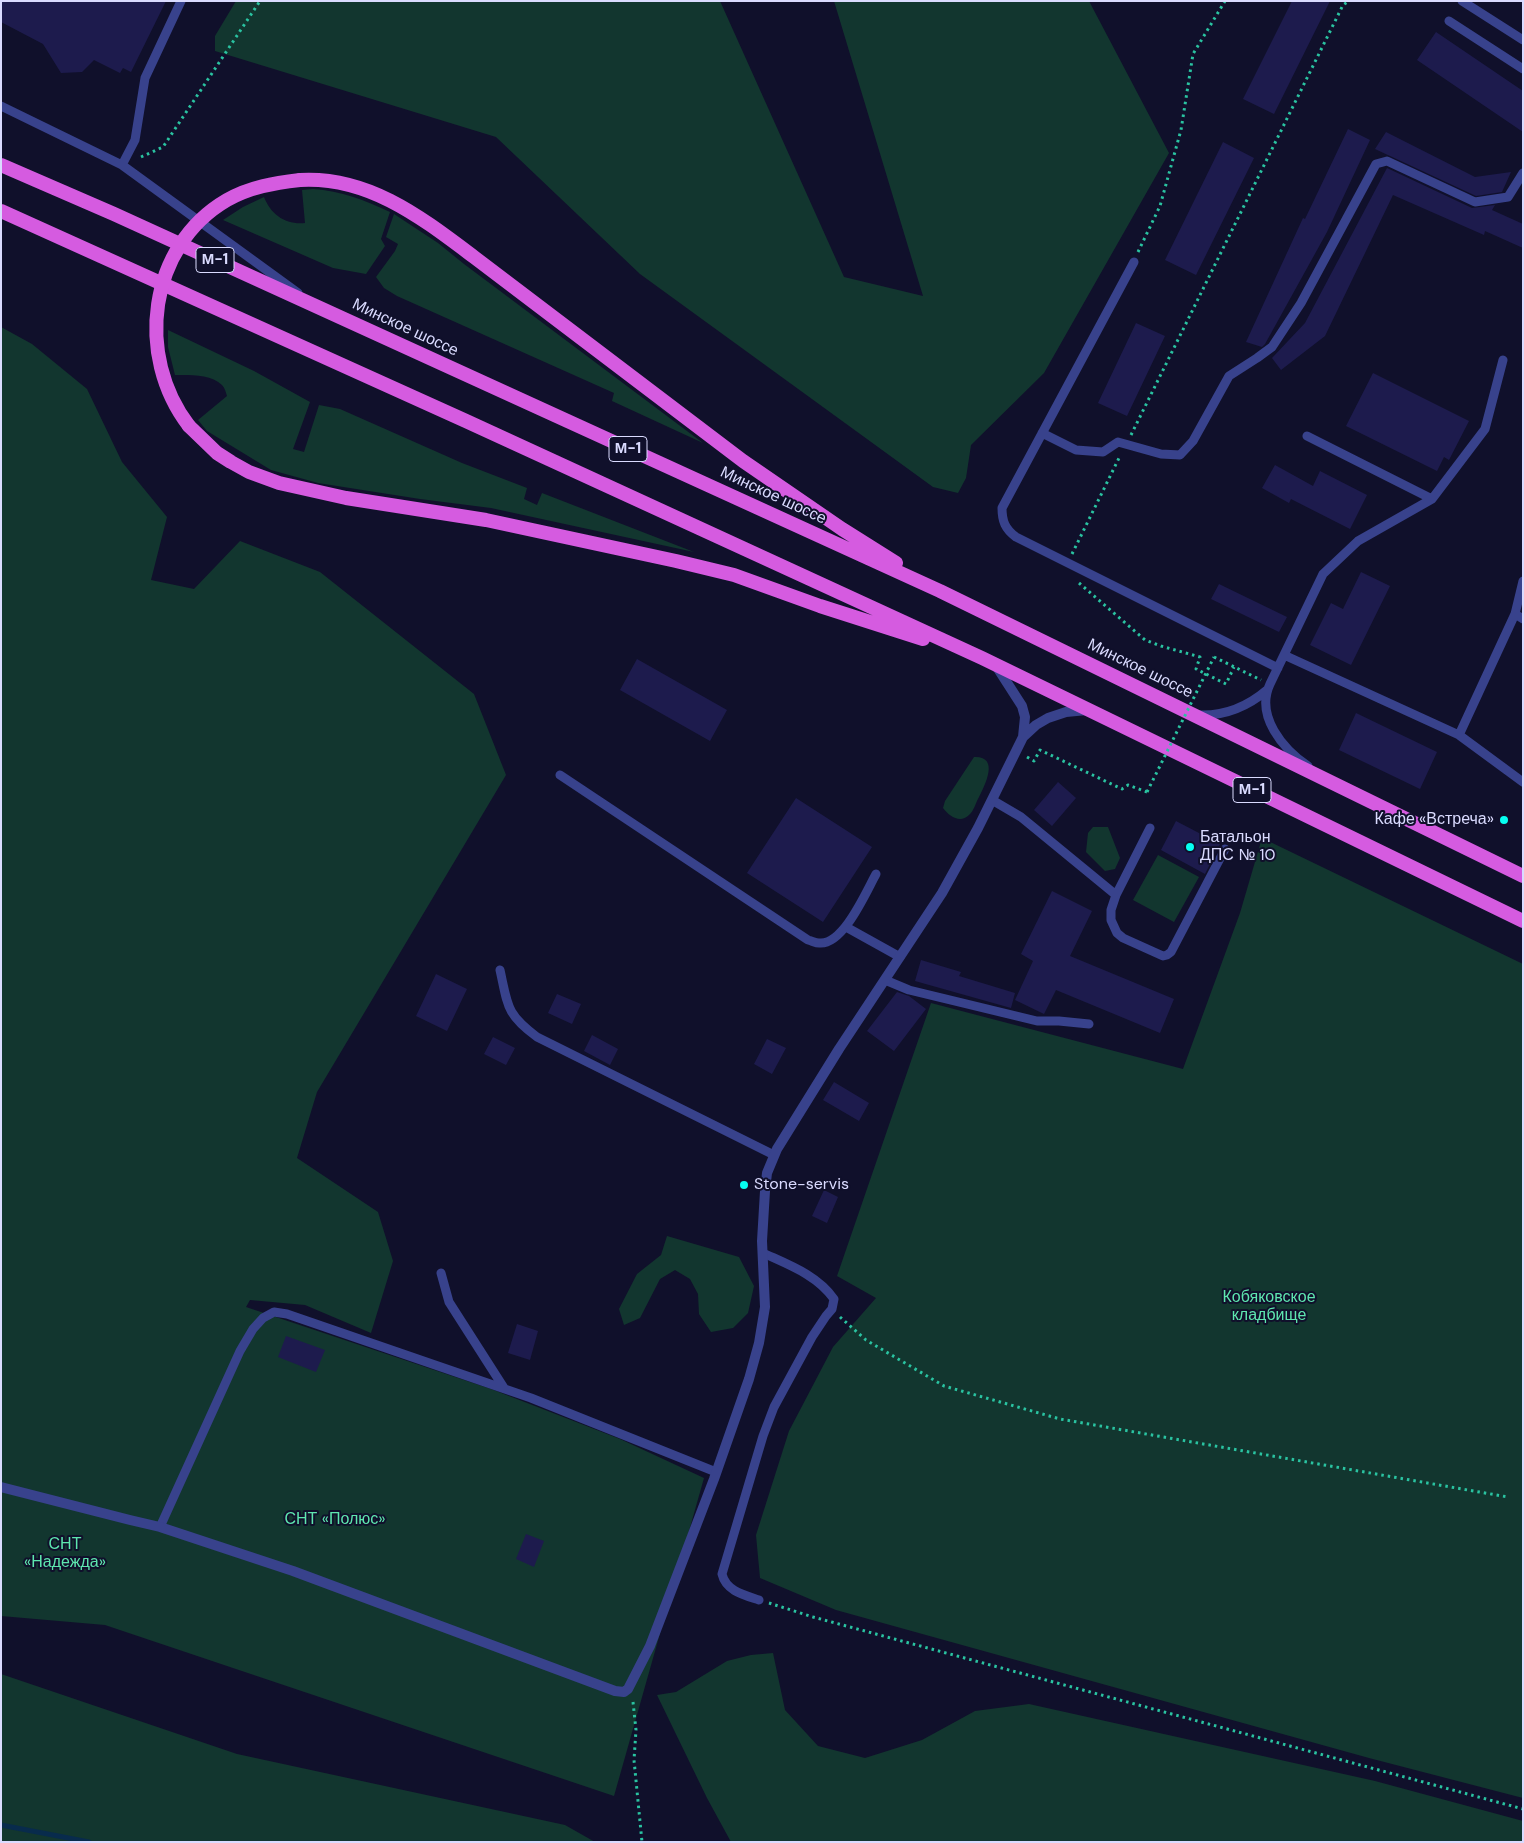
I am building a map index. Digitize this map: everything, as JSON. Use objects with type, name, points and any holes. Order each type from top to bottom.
[{"type":"highway","name":"Минское шоссе","points":[[1,165],[316,306],[940,591],[1523,876]]},
{"type":"highway","points":[[940,591],[842,529],[743,461],[439,231],[398,204],[373,191],[333,180],[300,180],[250,190],[226,201],[190,232],[160,288],[156,318],[157,348],[159,362],[176,408],[189,426],[217,453],[249,472],[279,483],[346,498],[486,520],[676,560],[734,575],[820,606],[989,661]]},
{"type":"highway","name":"М-1","points":[[1,211],[484,429],[989,661],[1523,921]]},
{"type":"street","points":[[989,661],[1022,706],[1025,714],[1023,737]]},
{"type":"street","points":[[1,1487],[160,1527],[293,1571],[615,1691],[624,1692],[628,1690],[650,1646],[716,1472],[749,1379],[759,1343],[765,1307],[762,1241],[765,1191],[774,1155],[784,1136],[942,893],[992,800],[1023,737],[1036,725],[1048,718],[1066,712],[1088,710]]},
{"type":"lane","points":[[122,165],[134,140],[145,78],[181,1]]},
{"type":"lane","points":[[1462,1],[1523,40]]},
{"type":"lane","points":[[1449,21],[1523,69]]},
{"type":"lane","points":[[1,106],[122,165],[316,306]]},
{"type":"lane","points":[[1042,433],[1076,450],[1103,452],[1118,442],[1162,454],[1180,455],[1193,441],[1229,376],[1272,347],[1301,303],[1376,164],[1387,161],[1475,202],[1508,196],[1523,173]]},
{"type":"lane","points":[[1134,262],[1002,508],[1002,520],[1008,531],[1016,537],[1278,668]]},
{"type":"lane","points":[[1193,714],[1215,714],[1237,709],[1250,704],[1268,687],[1324,574],[1358,541],[1432,499],[1485,429],[1503,360]]},
{"type":"lane","points":[[1307,436],[1432,499]]},
{"type":"lane","points":[[1459,735],[1519,616],[1523,581]]},
{"type":"lane","points":[[1284,654],[1459,735],[1523,782]]},
{"type":"lane","points":[[1268,687],[1266,710],[1277,737],[1302,761],[1333,783]]},
{"type":"lane","points":[[560,776],[808,940],[820,944],[833,940],[846,928],[876,874]]},
{"type":"lane","points":[[992,800],[1021,817],[1116,894]]},
{"type":"lane","points":[[1150,828],[1116,894],[1111,910],[1111,920],[1117,933],[1123,938],[1163,956],[1167,956],[1171,952],[1225,849]]},
{"type":"lane","points":[[846,928],[900,957]]},
{"type":"lane","points":[[500,970],[509,1007],[514,1018],[537,1037],[774,1155]]},
{"type":"lane","points":[[885,980],[908,990],[1036,1021],[1089,1024]]},
{"type":"lane","points":[[759,1600],[732,1589],[724,1582],[722,1574],[763,1436],[774,1407],[812,1337],[832,1309],[834,1298],[812,1276],[763,1253]]},
{"type":"lane","points":[[441,1274],[449,1302],[504,1388]]},
{"type":"lane","points":[[160,1527],[240,1351],[253,1329],[263,1318],[274,1312],[287,1314],[324,1326],[504,1388],[716,1472]]},
{"type":"path","points":[[122,165],[163,147],[260,1]]},
{"type":"path","points":[[1134,262],[1160,206],[1179,140],[1192,54],[1224,1]]},
{"type":"path","points":[[1071,557],[1343,5],[1349,1]]},
{"type":"path","points":[[1071,577],[1145,640],[1200,657],[1196,669],[1226,684],[1234,667]]},
{"type":"path","points":[[1024,755],[1034,761],[1040,750],[1122,789],[1128,785],[1147,792],[1214,657],[1268,687]]},
{"type":"path","points":[[832,1309],[866,1340],[944,1386],[1060,1418],[1508,1497]]},
{"type":"path","points":[[759,1600],[1523,1810]]},
{"type":"path","points":[[628,1690],[632,1700],[636,1730],[634,1760],[642,1842]]},
{"type":"green space","points":[[236,1],[720,1],[844,277],[923,296],[834,1],[1089,1],[1169,153],[1044,373],[971,445],[966,478],[958,493],[933,487],[640,274],[496,137],[215,51],[215,36]]},
{"type":"green space","points":[[313,189],[353,197],[390,212],[381,239],[385,246],[366,274],[333,268],[223,220],[243,207],[264,197],[271,209],[280,218],[292,222],[305,223],[302,190]]},
{"type":"green space","points":[[394,214],[438,243],[703,443],[612,401],[614,393],[397,296],[384,288],[376,277],[398,244],[386,237]]},
{"type":"green space","points":[[1,327],[32,344],[87,389],[122,462],[167,517],[151,580],[194,589],[240,541],[320,572],[474,694],[506,775],[317,1092],[297,1158],[378,1212],[393,1261],[371,1333],[305,1305],[250,1300],[246,1307],[491,1389],[620,1439],[704,1478],[614,1796],[105,1625],[1,1616]]},
{"type":"green space","points":[[168,330],[254,371],[310,402],[293,449],[304,452],[319,405],[340,409],[462,463],[527,488],[524,499],[537,505],[542,493],[694,552],[491,508],[318,483],[271,470],[207,431],[198,420],[227,396],[226,392],[222,385],[212,379],[200,376],[175,375],[168,347]]},
{"type":"green space","points":[[974,757],[987,761],[989,766],[987,779],[971,813],[966,818],[958,819],[948,814],[943,808],[945,801]]},
{"type":"green space","points":[[1093,827],[1108,827],[1120,858],[1115,869],[1105,871],[1086,852],[1088,833]]},
{"type":"green space","name":"Кобяковское кладбище","points":[[1262,838],[1523,964],[1523,1798],[1369,1758],[836,1610],[760,1578],[756,1535],[789,1431],[833,1347],[876,1298],[837,1276],[931,1003],[1183,1069],[1240,913]]},
{"type":"green space","points":[[1158,855],[1199,877],[1174,922],[1133,900]]},
{"type":"green space","points":[[667,1236],[739,1257],[754,1286],[748,1313],[733,1328],[711,1332],[699,1314],[698,1294],[690,1279],[675,1270],[660,1279],[640,1318],[624,1325],[619,1309],[637,1274],[661,1255]]},
{"type":"green space","points":[[773,1653],[785,1710],[818,1746],[865,1758],[922,1740],[975,1711],[1029,1704],[1375,1781],[1523,1821],[1523,1842],[731,1842],[707,1798],[657,1695],[676,1692],[727,1661],[751,1655]]},
{"type":"green space","points":[[1,1674],[237,1754],[565,1825],[595,1842],[1,1842]]},
{"type":"building","points":[[1,1],[166,1],[131,72],[123,68],[120,73],[94,60],[82,72],[61,73],[43,44],[1,22]]},
{"type":"building","points":[[1292,1],[1330,1],[1274,114],[1243,99]]},
{"type":"building","points":[[1436,32],[1523,91],[1523,132],[1417,60]]},
{"type":"building","points":[[1348,129],[1370,140],[1327,232],[1265,344],[1262,347],[1246,342],[1303,218],[1305,219]]},
{"type":"building","points":[[1386,132],[1475,177],[1511,172],[1502,192],[1476,196],[1375,149]]},
{"type":"building","points":[[1223,142],[1254,158],[1196,275],[1165,260]]},
{"type":"building","points":[[1387,168],[1472,208],[1495,205],[1492,210],[1523,224],[1523,248],[1485,231],[1484,235],[1393,195],[1325,336],[1281,370],[1272,358],[1305,323]]},
{"type":"building","points":[[1136,323],[1165,336],[1127,416],[1098,403]]},
{"type":"building","points":[[1373,373],[1469,421],[1449,460],[1444,457],[1437,471],[1346,426]]},
{"type":"building","points":[[1275,465],[1313,486],[1320,471],[1367,495],[1350,529],[1291,499],[1289,503],[1262,488]]},
{"type":"building","points":[[1361,572],[1390,586],[1351,665],[1310,645],[1331,603],[1343,609]]},
{"type":"building","points":[[1219,584],[1287,617],[1279,632],[1211,599]]},
{"type":"building","points":[[637,659],[727,710],[710,741],[620,690]]},
{"type":"building","points":[[1356,713],[1437,752],[1420,789],[1339,750]]},
{"type":"building","points":[[1058,782],[1076,798],[1052,826],[1034,810]]},
{"type":"building","points":[[796,798],[872,847],[823,922],[747,873]]},
{"type":"building","points":[[1176,821],[1220,844],[1205,874],[1161,850]]},
{"type":"building","points":[[1052,891],[1092,911],[1070,956],[1174,999],[1160,1033],[1056,990],[1044,1014],[1015,1000],[1033,961],[1021,954]]},
{"type":"building","points":[[921,960],[961,972],[959,976],[1015,993],[1011,1008],[915,981]]},
{"type":"building","points":[[436,974],[467,989],[447,1031],[416,1016]]},
{"type":"building","points":[[897,992],[909,996],[926,1009],[894,1051],[867,1031]]},
{"type":"building","points":[[557,994],[581,1004],[572,1024],[548,1013]]},
{"type":"building","points":[[592,1035],[618,1049],[610,1065],[584,1051]]},
{"type":"building","points":[[493,1037],[515,1048],[506,1065],[484,1054]]},
{"type":"building","points":[[767,1039],[786,1048],[772,1074],[754,1064]]},
{"type":"building","points":[[834,1082],[869,1103],[859,1121],[823,1100]]},
{"type":"building","points":[[824,1190],[838,1197],[827,1223],[812,1216]]},
{"type":"building","points":[[517,1324],[538,1331],[530,1360],[508,1353]]},
{"type":"building","points":[[286,1336],[325,1350],[316,1372],[278,1357]]},
{"type":"building","points":[[526,1534],[544,1541],[534,1567],[516,1559]]},
{"type":"waterway","points":[[1,1825],[89,1842]]},
{"type":"place","name":"Кафе «Встреча»","points":[[1504,820]]},
{"type":"place","name":"Батальон ДПС № 10","points":[[1190,847]]},
{"type":"place","name":"Stone-servis","points":[[744,1185]]},
{"type":"park label","name":"СНТ «Полюс»","points":[[335,1520]]},
{"type":"park label","name":"СНТ «Надежда»","points":[[65,1554]]}]
